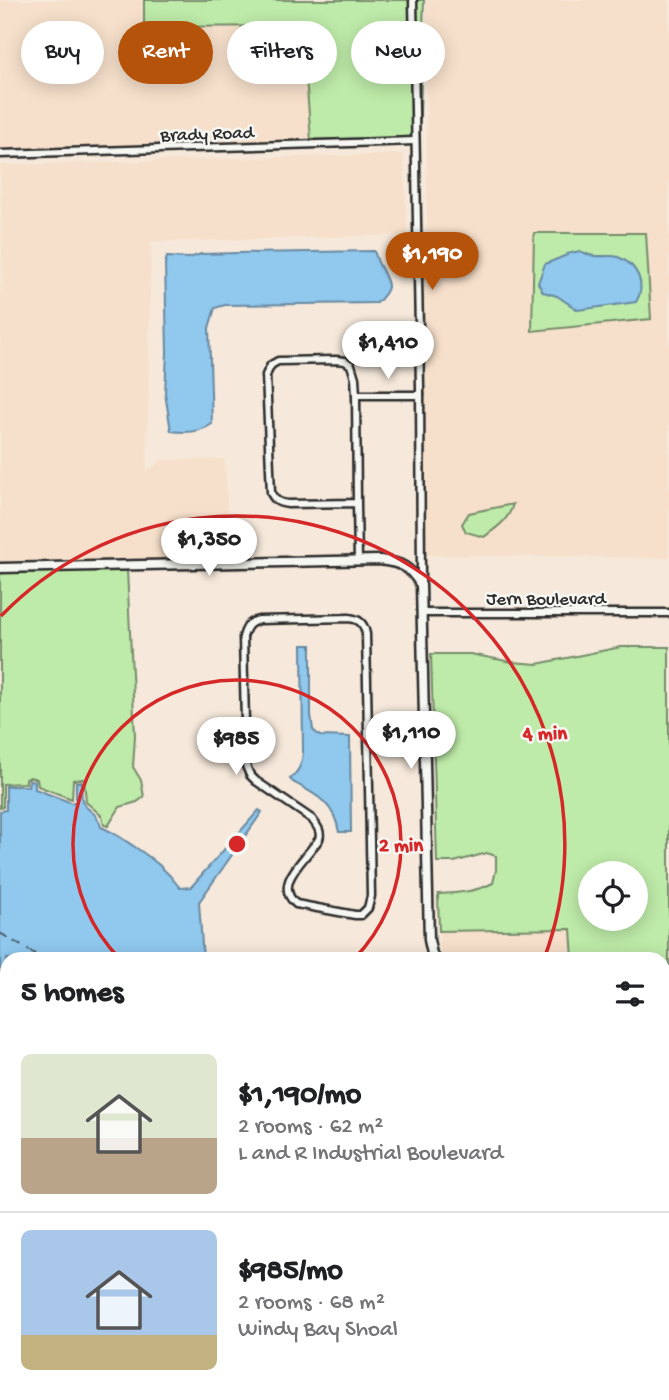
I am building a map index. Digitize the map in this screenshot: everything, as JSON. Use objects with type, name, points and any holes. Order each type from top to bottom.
[{"type":"street","points":[[413,0],[429,940],[432,952]]},
{"type":"street","name":"Brady Road","points":[[0,154],[415,141]]},
{"type":"street","points":[[357,503],[288,504],[274,499],[270,485],[266,375],[271,365],[278,361],[345,361],[351,365],[356,395],[358,561]]},
{"type":"street","points":[[356,395],[420,394]]},
{"type":"street","points":[[0,568],[380,560],[398,562],[408,568],[422,585]]},
{"type":"street","name":"Jern Boulevard","points":[[423,613],[669,613]]},
{"type":"street","points":[[349,618],[360,621],[366,634],[368,734],[370,903],[361,915],[296,904],[289,898],[288,882],[319,839],[318,827],[312,819],[260,785],[250,775],[246,766],[243,637],[251,621],[349,618]]},
{"type":"street","points":[[368,734],[425,734]]},
{"type":"shaded area","points":[[0,0],[144,0],[144,21],[118,21],[118,84],[213,84],[213,27],[227,26],[227,84],[307,84],[311,140],[0,150]]},
{"type":"shaded area","points":[[426,0],[669,0],[669,558],[427,555],[427,570],[425,566],[421,288],[427,230],[426,84],[445,84],[445,21],[426,21]]},
{"type":"shaded area","points":[[404,154],[407,235],[151,242],[147,471],[163,460],[225,459],[230,559],[0,562],[0,270],[3,300],[0,165]]},
{"type":"shaded area","points":[[571,929],[573,952],[440,952],[439,931]]},
{"type":"green space","points":[[144,0],[409,0],[409,21],[351,21],[351,84],[411,84],[412,137],[311,140],[307,84],[337,84],[337,21],[227,21],[227,26],[213,27],[213,21],[144,21]]},
{"type":"green space","points":[[416,0],[424,0],[423,21],[416,21]]},
{"type":"green space","points":[[418,84],[421,84],[419,140]]},
{"type":"green space","points":[[534,233],[646,233],[651,319],[532,331]],"holes":[[[585,253],[591,256],[610,256],[557,296],[553,294],[567,255]]]},
{"type":"green space","points":[[513,504],[505,519],[484,537],[466,532],[462,524],[469,513]]},
{"type":"green space","points":[[127,570],[135,736],[133,767],[141,780],[144,797],[120,807],[108,826],[104,825],[102,816],[86,802],[84,779],[73,780],[72,799],[38,786],[37,779],[30,777],[26,779],[26,783],[3,784],[3,807],[0,808],[0,572]]},
{"type":"green space","points":[[621,647],[669,647],[669,952],[573,952],[571,929],[439,931],[438,894],[486,886],[493,883],[496,870],[496,856],[487,853],[454,862],[437,862],[431,654],[470,654],[537,664]]},
{"type":"water","points":[[374,251],[388,287],[377,303],[225,305],[215,308],[209,328],[212,424],[192,432],[171,431],[165,393],[167,257]]},
{"type":"water","points":[[580,251],[593,256],[613,256],[625,260],[635,270],[640,282],[636,302],[578,310],[557,296],[543,292],[538,283],[545,264]]},
{"type":"water","points":[[302,645],[311,645],[313,730],[320,736],[350,737],[351,832],[339,832],[329,807],[290,779],[300,767],[303,752]]},
{"type":"water","points":[[29,780],[35,781],[35,789],[72,803],[76,801],[76,782],[82,782],[82,800],[101,827],[154,860],[180,888],[191,887],[259,810],[262,812],[199,902],[203,952],[0,952],[0,811],[6,810],[6,786],[28,786]]},
{"type":"ferry route","points":[[0,933],[31,952]]}]
